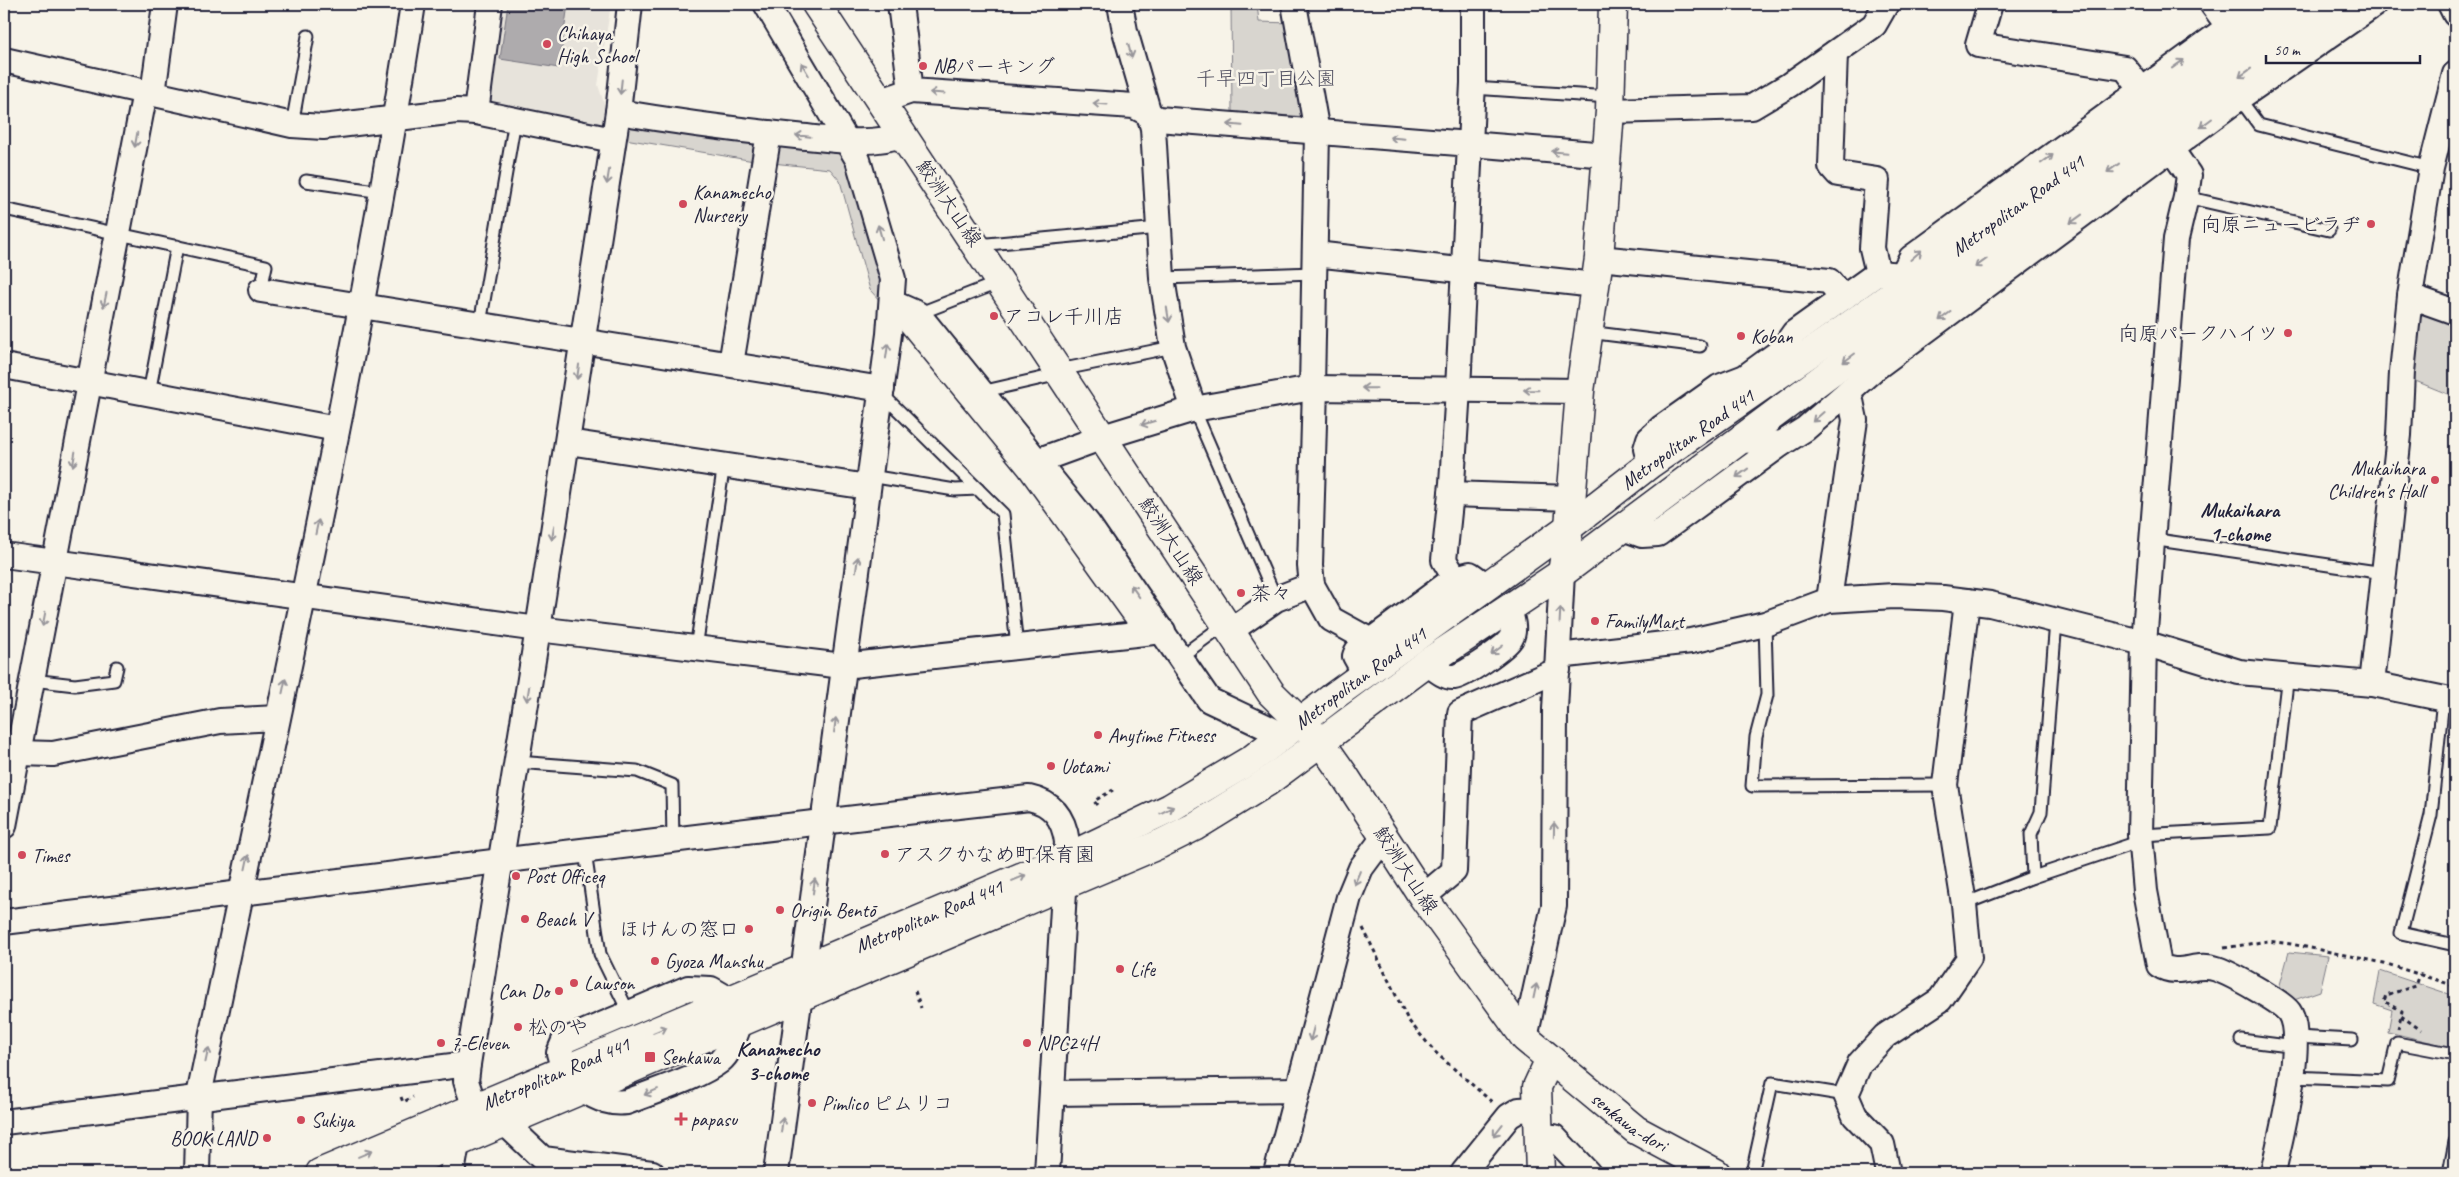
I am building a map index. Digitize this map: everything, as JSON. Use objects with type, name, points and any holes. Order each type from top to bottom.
[{"type":"main road","name":"鮫洲大山線","points":[[816,4],[1228,627],[1271,693],[1291,729],[1320,741],[1423,897],[1525,1038],[1549,1060]]},
{"type":"main road","points":[[1562,573],[1570,526],[1580,391],[1599,258],[1608,156],[1613,4]]},
{"type":"main road","name":"Metropolitan Road 441","points":[[386,1173],[583,1090],[735,1011],[802,969],[1066,858],[1170,808],[1204,789],[1252,759],[1365,674],[1570,526],[1890,282],[2300,4]]},
{"type":"main road","name":"Metropolitan Road 441","points":[[320,1173],[564,1070],[735,1011],[799,999],[1064,886],[1194,827],[1266,782],[1427,663],[1562,573],[1863,348],[2341,4]]},
{"type":"main road","points":[[1540,1173],[1537,1087],[1549,1060]]},
{"type":"main road","name":"senkawa-dori","points":[[1549,1060],[1636,1130],[1716,1173]]},
{"type":"street","points":[[4,826],[14,747],[32,680],[88,382],[149,93],[165,4]]},
{"type":"street","points":[[197,1173],[198,1096],[362,305],[396,117],[413,4]]},
{"type":"street","points":[[476,112],[490,4]]},
{"type":"street","points":[[630,4],[614,140],[466,1081],[475,1108],[505,1123],[543,1160],[652,1173]]},
{"type":"street","points":[[766,4],[848,141],[860,166],[893,279],[901,315],[1027,469],[1154,632],[1180,656],[1209,700],[1291,729]]},
{"type":"street","points":[[903,4],[911,91]]},
{"type":"street","points":[[1120,4],[1147,112],[1153,128],[1162,278],[1173,347],[1194,409]]},
{"type":"street","points":[[1294,4],[1317,132],[1310,566],[1312,584],[1331,619],[1371,641]]},
{"type":"street","points":[[1455,578],[1444,560],[1451,494],[1458,389],[1473,88],[1473,4]]},
{"type":"street","points":[[1610,104],[1752,107],[1789,85],[1874,25],[1886,4]]},
{"type":"street","points":[[1990,4],[1978,45],[2124,68],[2142,90]]},
{"type":"street","points":[[2212,4],[2229,27]]},
{"type":"street","points":[[1650,464],[1646,449],[1649,438],[1661,428],[1719,386],[1745,377],[1782,350],[1794,333],[1843,298],[1890,282],[1911,258],[2260,4]]},
{"type":"street","points":[[1623,528],[1642,535],[1658,534],[1781,444],[1805,429],[1874,369],[2171,149],[2240,98],[2375,4]]},
{"type":"street","points":[[2450,4],[2455,14]]},
{"type":"street","points":[[1835,53],[1831,166],[1838,174],[1877,180],[1872,248],[1890,282]]},
{"type":"street","points":[[4,60],[292,125],[323,127],[456,111],[476,112],[614,140]]},
{"type":"street","points":[[2372,684],[2399,435],[2402,372],[2410,296],[2431,168],[2455,74]]},
{"type":"street","points":[[881,101],[911,91],[1134,106],[1158,119],[1608,156]]},
{"type":"street","points":[[618,112],[704,126],[848,141],[894,138],[903,134]]},
{"type":"street","points":[[730,364],[769,133]]},
{"type":"street","points":[[2171,149],[2189,175],[2186,197],[2176,238],[2144,643],[2141,838],[2145,891],[2159,965],[2169,971],[2208,966],[2272,998],[2290,1012],[2296,1042],[2292,1077],[2273,1173]]},
{"type":"street","points":[[1599,258],[1829,281],[1843,298]]},
{"type":"street","points":[[1314,264],[1464,270],[1595,285]]},
{"type":"street","points":[[261,290],[730,364],[881,391]]},
{"type":"street","points":[[2410,296],[2455,312]]},
{"type":"street","points":[[776,1173],[881,391],[901,315]]},
{"type":"street","points":[[901,315],[981,392],[1038,461],[1088,524],[1154,632]]},
{"type":"street","points":[[4,366],[337,429]]},
{"type":"street","points":[[1038,461],[1103,437],[1194,409],[1314,387],[1580,391]]},
{"type":"street","points":[[1829,600],[1855,420],[1849,391]]},
{"type":"street","points":[[1742,440],[1781,444]]},
{"type":"street","points":[[568,442],[724,464],[869,481]]},
{"type":"street","points":[[1451,494],[1572,498]]},
{"type":"street","points":[[4,555],[538,629],[843,666],[1154,632]]},
{"type":"street","points":[[1525,1038],[1554,906],[1558,663],[1562,573]]},
{"type":"street","points":[[1365,674],[1355,656],[1357,650],[1455,578],[1470,574],[1487,586]]},
{"type":"street","points":[[1228,627],[1276,599],[1312,584]]},
{"type":"street","points":[[1423,897],[1454,871],[1460,713],[1558,663],[1691,641],[1765,624],[1829,600],[1894,596],[1990,604],[2144,643],[2239,672],[2288,674],[2372,684],[2449,700]]},
{"type":"street","points":[[1888,1173],[1882,1144],[1855,1116],[1846,1095],[1860,1063],[1886,1036],[1940,1000],[1969,958],[1964,904],[1945,785],[1967,601]]},
{"type":"street","points":[[14,747],[53,754],[220,721],[277,718]]},
{"type":"street","points":[[4,922],[500,863],[823,821],[1029,798],[1045,803],[1058,814],[1065,829],[1066,858],[1047,1173]]},
{"type":"street","points":[[1276,1173],[1349,897],[1362,868],[1384,837]]},
{"type":"street","points":[[564,1070],[559,1053],[564,1041],[688,988],[711,989],[735,1011]]},
{"type":"street","points":[[4,1122],[198,1096],[468,1064]]},
{"type":"street","points":[[1052,1093],[1297,1090]]},
{"type":"street","points":[[452,1173],[457,1144],[475,1108]]},
{"type":"street","points":[[1464,1173],[1509,1116],[1519,1110],[1538,1109]]},
{"type":"street","points":[[1538,1136],[1554,1137],[1588,1173]]},
{"type":"lane","points":[[292,125],[308,36]]},
{"type":"lane","points":[[1473,88],[1610,104]]},
{"type":"lane","points":[[2240,98],[2259,125],[2431,168]]},
{"type":"lane","points":[[480,324],[514,120]]},
{"type":"lane","points":[[306,181],[382,192]]},
{"type":"lane","points":[[2186,197],[2329,230]]},
{"type":"lane","points":[[4,209],[266,266],[261,290]]},
{"type":"lane","points":[[977,245],[1159,228]]},
{"type":"lane","points":[[149,393],[176,246]]},
{"type":"lane","points":[[1162,278],[1314,264]]},
{"type":"lane","points":[[901,315],[1001,282]]},
{"type":"lane","points":[[1588,332],[1700,346]]},
{"type":"lane","points":[[981,392],[1173,347]]},
{"type":"lane","points":[[881,391],[1003,514],[1017,647]]},
{"type":"lane","points":[[1194,409],[1276,599]]},
{"type":"lane","points":[[696,648],[724,464]]},
{"type":"lane","points":[[869,481],[955,490],[978,489]]},
{"type":"lane","points":[[2151,539],[2384,573]]},
{"type":"lane","points":[[2033,878],[2031,834],[2041,812],[2056,621]]},
{"type":"lane","points":[[1765,624],[1767,695],[1756,737],[1752,786],[1945,785]]},
{"type":"lane","points":[[1180,656],[1228,627]]},
{"type":"lane","points":[[32,680],[75,685],[114,680],[118,667]]},
{"type":"lane","points":[[1964,904],[2141,838],[2270,828],[2288,674]]},
{"type":"lane","points":[[2449,700],[2431,815],[2401,934],[2455,945]]},
{"type":"lane","points":[[517,762],[637,771],[672,786],[673,841]]},
{"type":"lane","points":[[586,852],[600,954],[629,1013]]},
{"type":"lane","points":[[2241,1040],[2296,1042],[2352,1040]]},
{"type":"lane","points":[[2292,1077],[2388,1081],[2397,1043],[2455,1054]]},
{"type":"lane","points":[[1752,1173],[1772,1083],[1846,1095]]},
{"type":"lane","points":[[2449,1173],[2455,1142]]},
{"type":"path","points":[[1096,805],[1094,801],[1113,790]]},
{"type":"path","points":[[1349,897],[1408,1020],[1435,1052],[1509,1116]]},
{"type":"path","points":[[2220,948],[2268,941],[2384,963],[2455,986]]},
{"type":"path","points":[[2398,1032],[2402,1011],[2384,1001],[2386,995],[2416,986],[2420,974]]},
{"type":"path","points":[[915,991],[921,1008]]},
{"type":"path","points":[[2401,1016],[2420,1030]]},
{"type":"path","points":[[401,1097],[403,1102],[413,1097]]},
{"type":"shaded area","name":"Chihaya High School","points":[[495,4],[611,4],[598,85],[607,112],[601,130],[488,108]]},
{"type":"shaded area","points":[[508,4],[568,4],[559,68],[500,59]]},
{"type":"green space","name":"千早四丁目公園","points":[[1231,4],[1257,4],[1259,22],[1291,23],[1308,117],[1232,112]]},
{"type":"green space","points":[[645,120],[762,139],[760,162],[625,139],[628,128]]},
{"type":"green space","points":[[774,141],[843,149],[885,278],[881,302],[870,290],[840,181],[830,169],[772,163]]},
{"type":"green space","points":[[2426,310],[2455,319],[2455,397],[2413,380],[2419,314]]},
{"type":"green space","points":[[2289,952],[2328,956],[2320,991],[2294,1000],[2278,992]]},
{"type":"green space","points":[[2380,971],[2455,996],[2455,1048],[2388,1032],[2392,1010],[2374,1004]]},
{"type":"place","name":"Chihaya High School","points":[[547,44]]},
{"type":"place","name":"NBパーキング","points":[[923,66]]},
{"type":"place","name":"Kanamecho Nursery","points":[[683,204]]},
{"type":"place","name":"向原ニュービラヂ","points":[[2371,224]]},
{"type":"place","name":"アコレ千川店","points":[[994,316]]},
{"type":"place","name":"向原パークハイツ","points":[[2288,333]]},
{"type":"place","name":"Koban","points":[[1741,336]]},
{"type":"place","name":"Mukaihara Children's Hall","points":[[2435,480]]},
{"type":"place","name":"茶々","points":[[1241,593]]},
{"type":"place","name":"FamilyMart","points":[[1595,621]]},
{"type":"place","name":"Anytime Fitness","points":[[1098,735]]},
{"type":"place","name":"Uotami","points":[[1051,766]]},
{"type":"place","name":"アスクかなめ町保育園","points":[[885,854]]},
{"type":"place","name":"Times","points":[[22,855]]},
{"type":"place","name":"Post Officeq","points":[[516,876]]},
{"type":"place","name":"Origin Bentō","points":[[780,910]]},
{"type":"place","name":"Beach V","points":[[525,919]]},
{"type":"place","name":"ほけんの窓口","points":[[749,929]]},
{"type":"place","name":"Gyoza Manshu","points":[[655,961]]},
{"type":"place","name":"Life","points":[[1120,969]]},
{"type":"place","name":"Lawson","points":[[574,983]]},
{"type":"place","name":"Can Do","points":[[559,991]]},
{"type":"place","name":"松のや","points":[[518,1027]]},
{"type":"place","name":"7-Eleven","points":[[441,1043]]},
{"type":"place","name":"NPC24H","points":[[1027,1043]]},
{"type":"place","name":"Senkawa","points":[[650,1057]]},
{"type":"place","name":"Pimlico ピムリコ","points":[[812,1103]]},
{"type":"place","name":"papasu","points":[[681,1119]]},
{"type":"place","name":"Sukiya","points":[[301,1120]]},
{"type":"place","name":"BOOK LAND","points":[[267,1138]]},
{"type":"district","name":"Mukaihara 1-chome","points":[[2240,522]]},
{"type":"district","name":"Kanamecho 3-chome","points":[[778,1061]]}]
